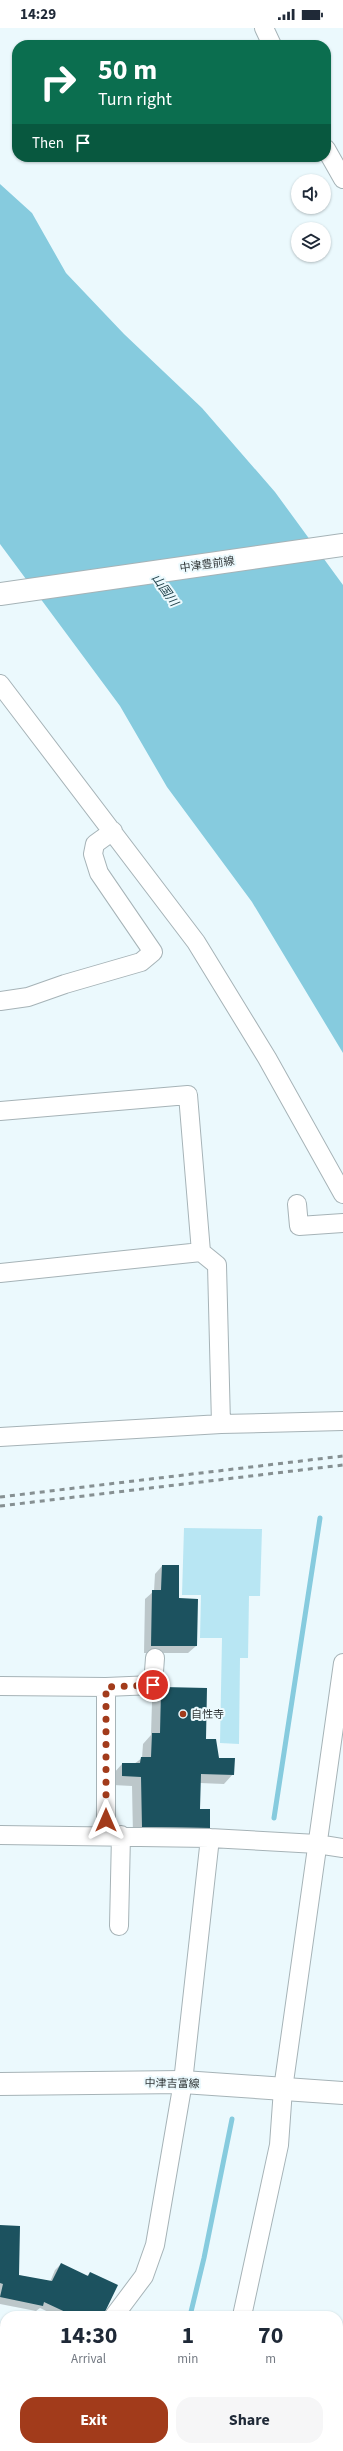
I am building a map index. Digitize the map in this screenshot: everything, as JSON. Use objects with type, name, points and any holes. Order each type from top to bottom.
[{"type":"main road","name":"中津豊前線","points":[[4,593],[343,545]]},
{"type":"main road","name":"中津吉富線","points":[[0,2084],[182,2082],[343,2093]]},
{"type":"street","points":[[264,28],[270,40]]},
{"type":"street","points":[[331,158],[343,179]]},
{"type":"street","points":[[0,684],[196,942],[267,1058],[343,1194]]},
{"type":"street","points":[[0,1001],[28,997],[65,984],[142,962],[153,952],[99,873],[93,854],[95,844],[113,831]]},
{"type":"street","points":[[1,1106],[188,1095],[201,1252]]},
{"type":"street","points":[[297,1204],[299,1226],[343,1223]]},
{"type":"street","points":[[0,1273],[201,1252],[217,1265],[221,1424]]},
{"type":"street","points":[[0,1437],[221,1424],[343,1421]]},
{"type":"street","points":[[0,1686],[106,1687],[153,1685],[155,1658]]},
{"type":"street","points":[[243,2311],[279,2145],[283,2089],[343,1664]]},
{"type":"street","points":[[106,1687],[119,1926]]},
{"type":"street","points":[[0,1835],[113,1835],[210,1838],[317,1844],[343,1848]]},
{"type":"street","points":[[118,2311],[144,2276],[155,2245],[182,2082],[210,1838]]},
{"type":"shaded area","points":[[184,1528],[262,1529],[260,1596],[249,1596],[248,1658],[240,1658],[239,1744],[220,1743],[222,1638],[200,1638],[201,1595],[182,1595]]},
{"type":"water","name":"山国川","points":[[0,184],[32,213],[66,273],[124,334],[202,408],[275,492],[343,585],[343,1053],[252,902],[167,787],[120,706],[0,544]]},
{"type":"building","points":[[162,1565],[179,1565],[179,1598],[198,1599],[197,1646],[151,1646],[152,1590],[161,1590]]},
{"type":"building","points":[[163,1687],[207,1688],[206,1739],[216,1739],[219,1758],[235,1758],[234,1775],[201,1774],[200,1809],[210,1809],[210,1828],[142,1827],[141,1777],[122,1776],[122,1763],[140,1763],[141,1757],[151,1757],[152,1733],[160,1733],[161,1691]]},
{"type":"building","points":[[0,2225],[20,2226],[19,2275],[52,2281],[61,2263],[88,2276],[90,2272],[118,2285],[105,2311],[63,2311],[44,2302],[43,2306],[0,2297],[3,2284],[0,2283]]},
{"type":"waterway","points":[[274,1818],[320,1518]]},
{"type":"waterway","points":[[191,2311],[204,2258],[232,2119]]},
{"type":"railway","points":[[0,1497],[343,1456]]},
{"type":"railway","points":[[0,1506],[343,1465]]},
{"type":"place","name":"自性寺","points":[[183,1714]]},
{"type":"route","points":[[106,1820],[106,1687],[153,1685]]}]
